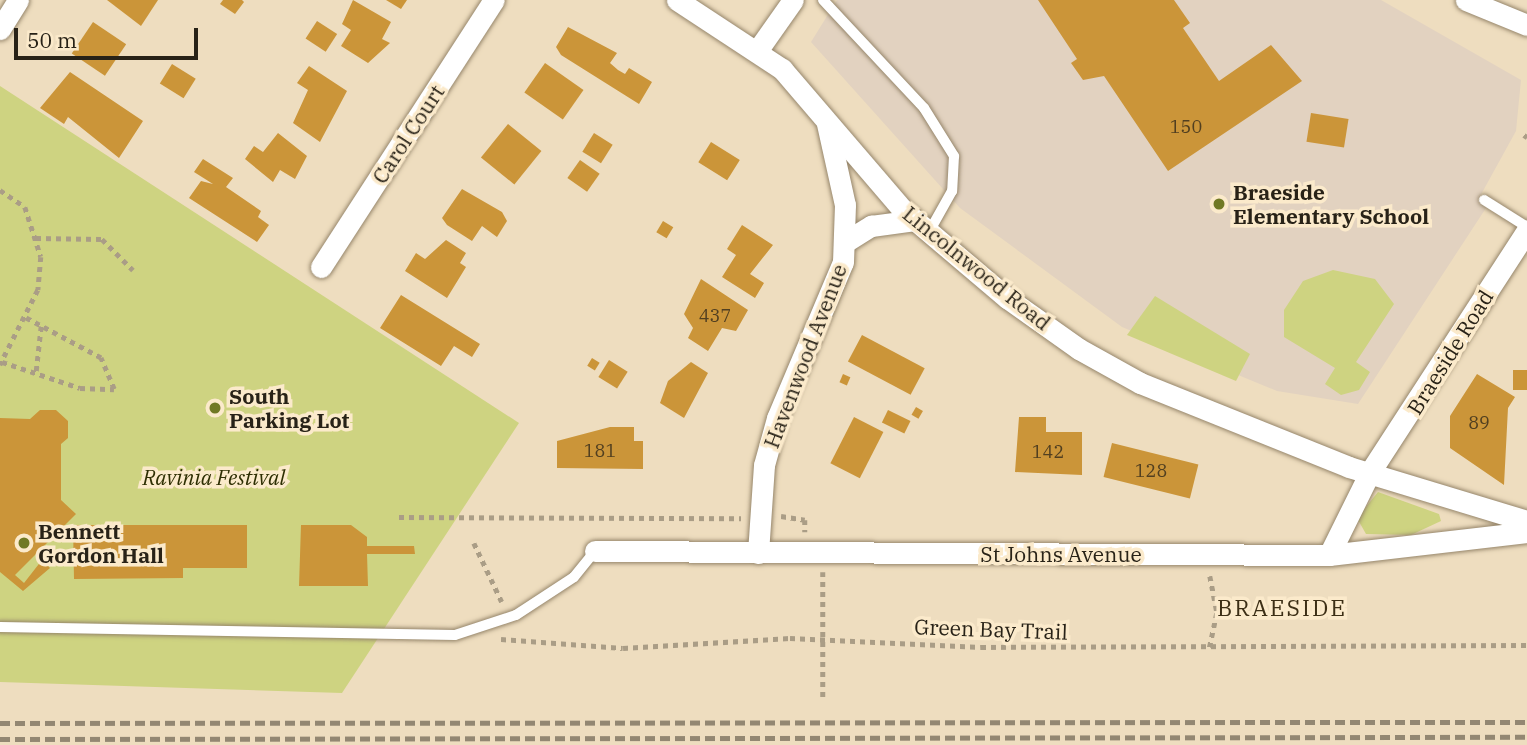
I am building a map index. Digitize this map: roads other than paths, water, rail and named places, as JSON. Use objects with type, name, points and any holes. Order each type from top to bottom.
[{"type":"street","points":[[0,29],[18,0]]},
{"type":"street","name":"Carol Court","points":[[321,267],[494,0]]},
{"type":"street","name":"Lincolnwood Road","points":[[677,0],[757,51],[826,118],[922,226],[1007,298],[1140,383],[1370,472],[1527,522]]},
{"type":"street","points":[[757,51],[793,0]]},
{"type":"street","points":[[1466,0],[1527,25]]},
{"type":"street","name":"Havenwood Avenue","points":[[758,553],[764,465],[777,418],[831,300],[845,242],[845,205],[826,118]]},
{"type":"street","name":"Havenwood Avenue","points":[[845,242],[871,226],[922,226]]},
{"type":"street","name":"Braeside Road","points":[[1370,472],[1527,228]]},
{"type":"street","points":[[1329,555],[1370,472]]},
{"type":"street","name":"St Johns Avenue","points":[[594,551],[1329,555],[1527,532]]},
{"type":"lane","points":[[823,0],[924,108],[954,156],[952,191],[922,226]]},
{"type":"lane","points":[[1484,200],[1527,228]]},
{"type":"lane","points":[[0,626],[455,635],[508,617],[574,577],[594,551]]},
{"type":"railway","points":[[0,723],[1527,722]]},
{"type":"railway","points":[[0,739],[1527,737]]},
{"type":"place","name":"Braeside Elementary School","points":[[1219,204]]},
{"type":"place","name":"South Parking Lot","points":[[215,408]]},
{"type":"place","name":"Bennett Gordon Hall","points":[[24,543]]},
{"type":"district","name":"BRAESIDE","points":[[1282,607]]},
{"type":"park label","name":"Ravinia Festival","points":[[214,477]]}]
